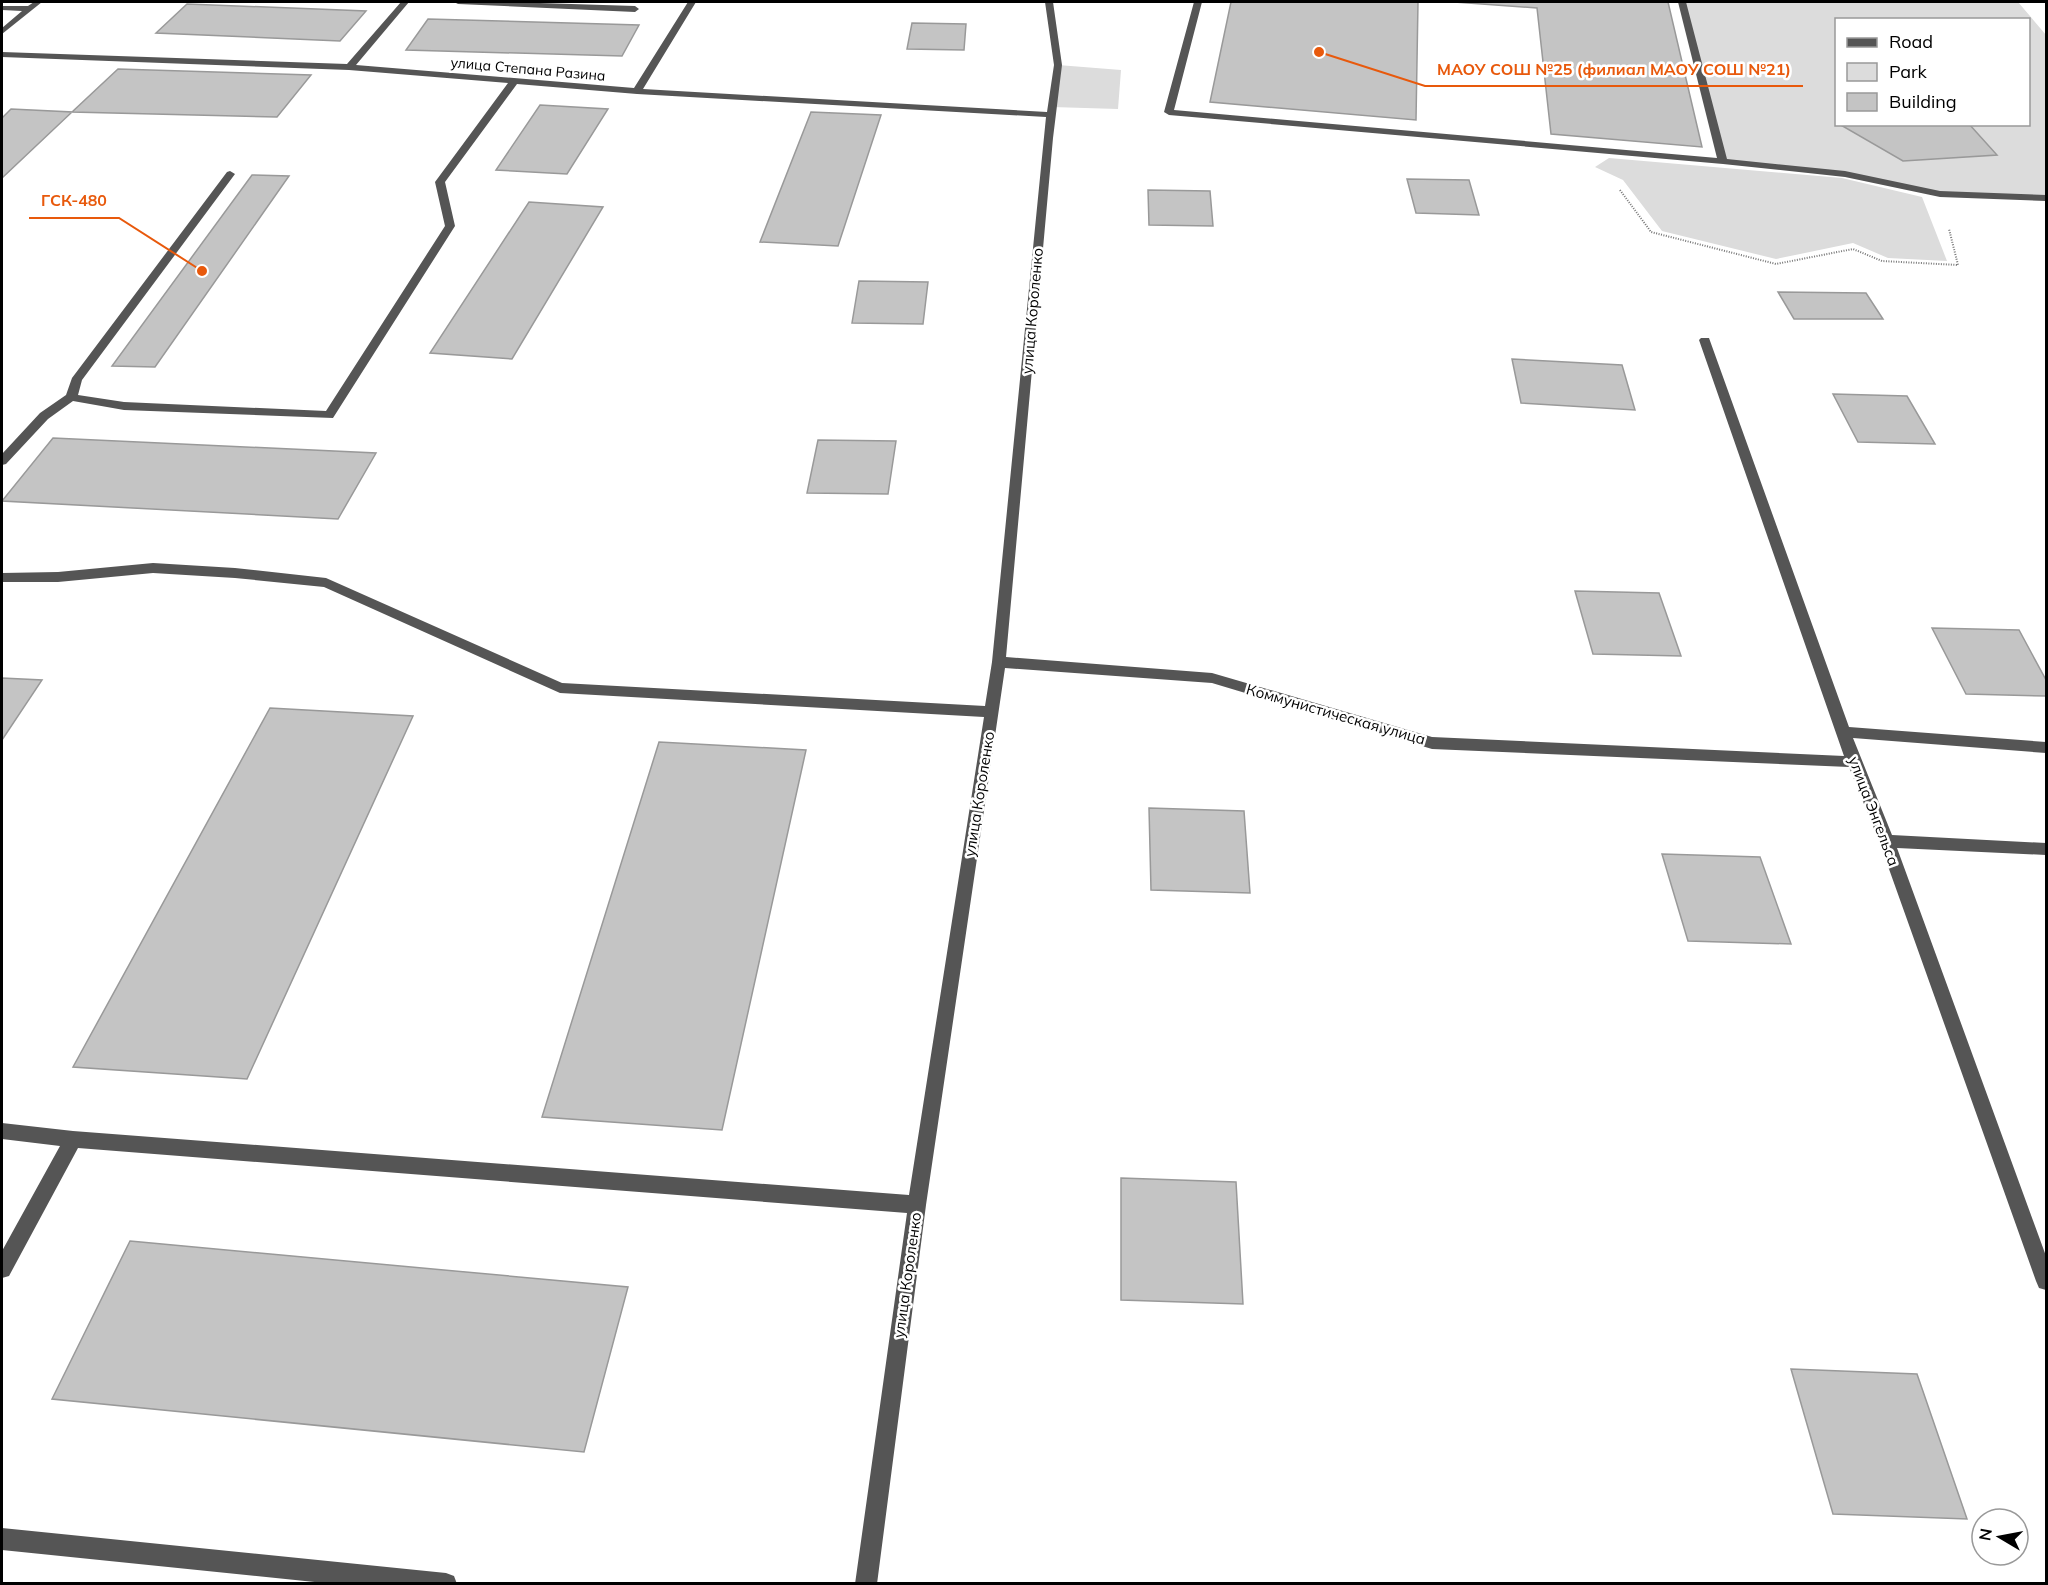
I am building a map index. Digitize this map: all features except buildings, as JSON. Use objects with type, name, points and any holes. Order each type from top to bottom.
[{"type":"street","points":[[2,32],[38,2]]},
{"type":"street","points":[[349,67],[405,2]]},
{"type":"street","points":[[458,2],[634,9]]},
{"type":"street","points":[[637,91],[692,2]]},
{"type":"street","name":"улица Короленко","points":[[866,1584],[917,1205],[999,662],[1058,65],[1049,2]]},
{"type":"street","points":[[1198,2],[1169,112],[1723,161],[1845,174],[1940,194],[2046,198]]},
{"type":"street","points":[[1683,2],[1723,161]]},
{"type":"street","points":[[2,8],[29,9]]},
{"type":"street","name":"улица Степана Разина","points":[[2,54],[349,67],[637,91],[1052,115]]},
{"type":"street","points":[[71,397],[124,406],[329,415],[450,226],[440,182],[514,81]]},
{"type":"street","points":[[2,461],[44,416],[71,397],[76,380],[230,174]]},
{"type":"street","name":"улица Энгельса","points":[[1705,340],[1854,762],[1887,841],[2046,1281]]},
{"type":"street","points":[[2,578],[58,577],[153,568],[235,573],[326,583],[560,688],[992,712]]},
{"type":"street","name":"Коммунистическая улица","points":[[999,662],[1212,678],[1432,743],[1854,762]]},
{"type":"street","points":[[1844,732],[2046,747]]},
{"type":"street","points":[[1887,841],[2046,849]]},
{"type":"street","points":[[2,1131],[73,1139],[917,1205]]},
{"type":"street","points":[[2,1269],[73,1139]]},
{"type":"street","points":[[2,1539],[446,1584]]},
{"type":"path","points":[[1615,183],[1650,232],[1776,264],[1853,249],[1882,261],[1958,265],[1940,194]]},
{"type":"green space","points":[[1682,2],[2018,2],[2046,35],[2046,198],[1940,194],[1845,174],[1723,161]]},
{"type":"green space","points":[[1058,65],[1121,70],[1118,109],[1052,107]]},
{"type":"green space","points":[[1609,158],[1842,178],[1922,197],[1947,261],[1888,258],[1853,243],[1776,259],[1662,231],[1623,180],[1595,167]]},
{"type":"place","name":"МАОУ СОШ №25 (филиал МАОУ СОШ №21)","points":[[1319,52]]},
{"type":"place","name":"ГСК-480","points":[[202,271]]}]
